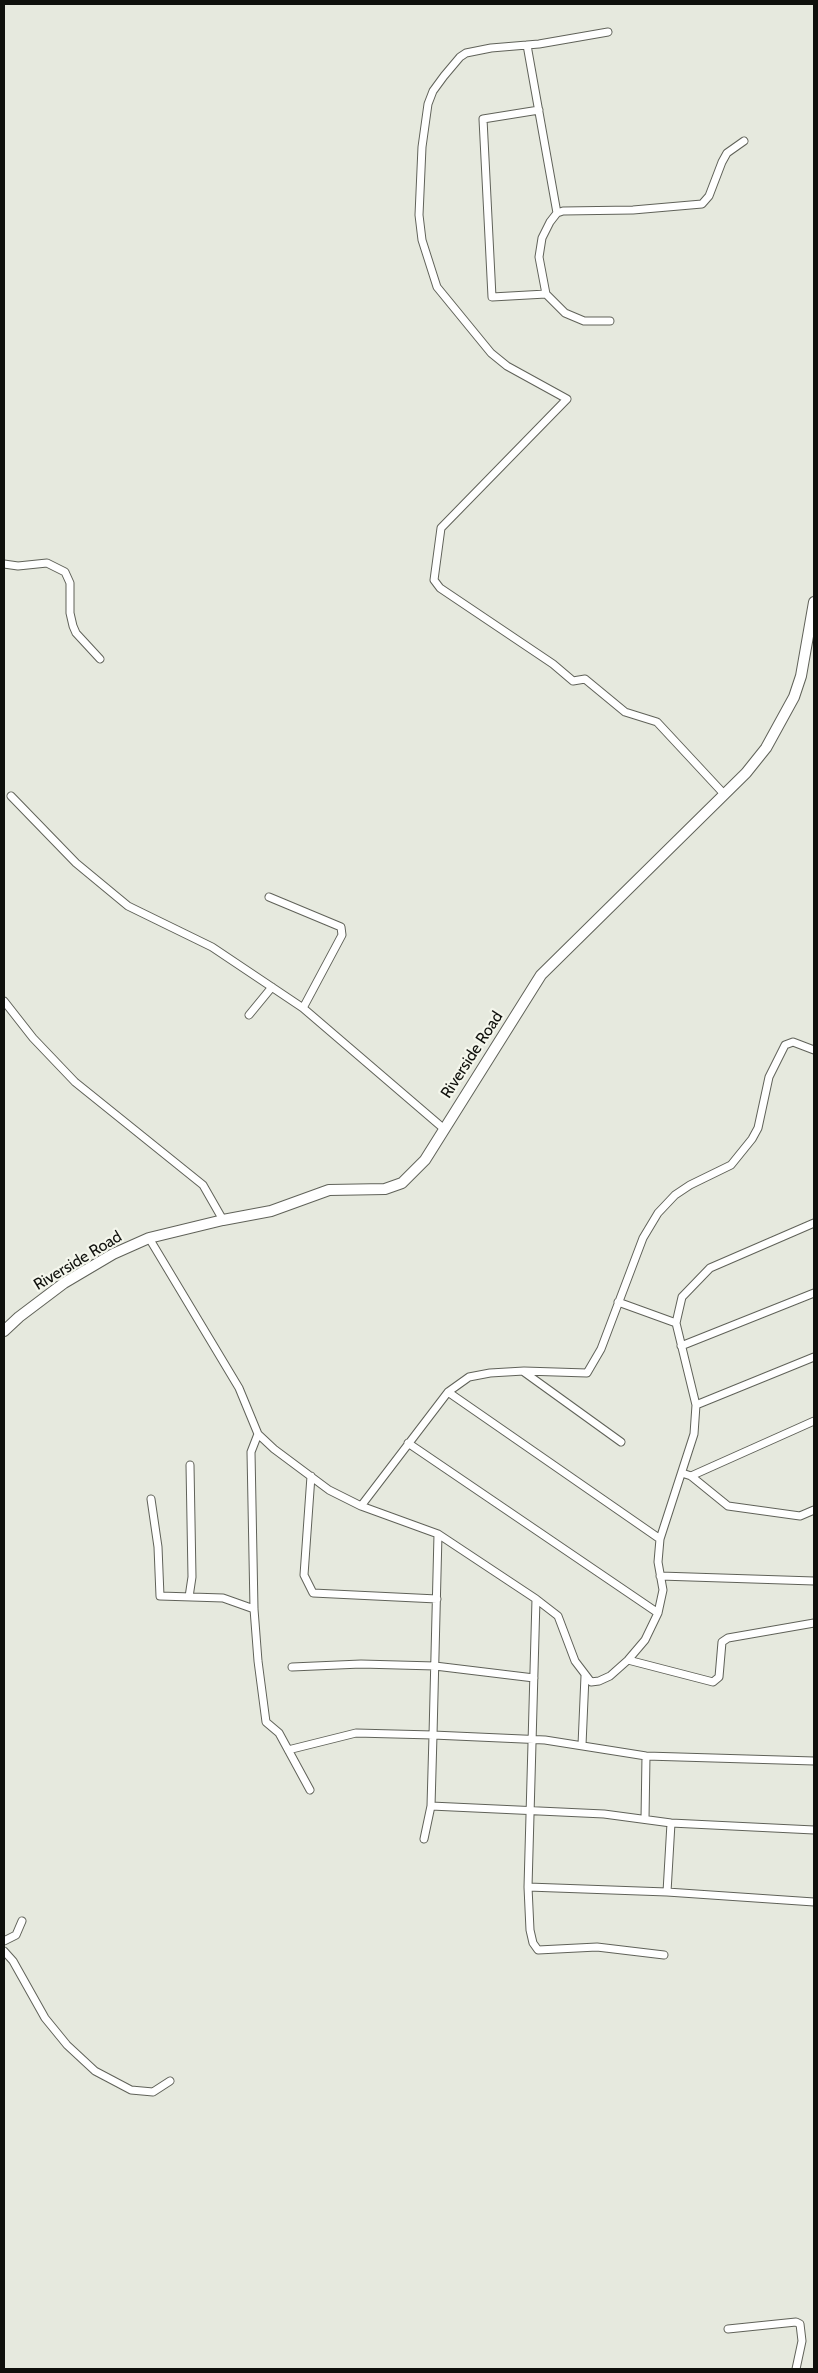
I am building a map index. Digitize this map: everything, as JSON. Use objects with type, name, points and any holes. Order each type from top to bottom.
[{"type":"street","points":[[608,32],[527,46],[491,48],[466,53],[460,57],[433,91],[423,133],[418,214],[422,240],[437,287],[490,353],[507,366],[567,399],[441,528],[434,580],[440,588],[553,664],[573,681],[585,679],[625,712],[657,722],[724,794]]},
{"type":"street","points":[[527,46],[558,213]]},
{"type":"street","points":[[539,110],[483,119],[492,297],[546,294]]},
{"type":"street","points":[[610,321],[584,321],[565,313],[546,294],[539,257],[542,238],[550,222],[558,213],[563,211],[633,210],[702,204],[709,196],[727,153],[744,141]]},
{"type":"street","points":[[4,564],[18,566],[47,563],[65,572],[70,583],[70,613],[73,626],[76,633],[100,659]]},
{"type":"street","name":"Riverside Road","points":[[4,1331],[19,1317],[64,1283],[113,1254],[149,1238],[223,1220],[271,1211],[329,1190],[385,1189],[402,1183],[425,1160],[443,1128],[541,975],[746,773],[766,748],[794,697],[801,676],[814,602]]},
{"type":"street","points":[[11,796],[76,863],[128,906],[212,947],[303,1008],[443,1128]]},
{"type":"street","points":[[268,897],[340,927],[342,934],[303,1008]]},
{"type":"street","points":[[248,1015],[272,987]]},
{"type":"street","points":[[4,1002],[33,1038],[75,1082],[203,1185],[223,1220]]},
{"type":"street","points":[[362,1506],[448,1392],[469,1377],[490,1373],[587,1373],[601,1349],[643,1238],[658,1213],[675,1195],[690,1185],[731,1165],[752,1139],[758,1128],[769,1077],[786,1044],[793,1042],[814,1050]]},
{"type":"street","points":[[149,1238],[239,1388],[258,1434],[274,1449],[329,1490],[362,1506],[438,1534],[536,1599],[558,1616],[575,1661],[585,1676],[592,1682],[610,1676],[628,1660],[645,1640],[658,1613],[663,1590],[658,1562],[660,1539],[694,1434],[696,1405],[676,1323],[682,1298],[710,1268],[814,1224]]},
{"type":"street","points":[[682,1346],[814,1293]]},
{"type":"street","points":[[618,1302],[676,1323]]},
{"type":"street","points":[[696,1405],[814,1357]]},
{"type":"street","points":[[524,1372],[621,1442]]},
{"type":"street","points":[[448,1392],[660,1539]]},
{"type":"street","points":[[691,1476],[814,1421]]},
{"type":"street","points":[[258,1434],[251,1452],[254,1609],[258,1661],[266,1722],[279,1733],[310,1790]]},
{"type":"street","points":[[408,1444],[658,1613]]},
{"type":"street","points":[[188,1597],[192,1578],[190,1465]]},
{"type":"street","points":[[682,1473],[691,1476],[728,1506],[800,1516],[814,1510]]},
{"type":"street","points":[[311,1476],[304,1575],[314,1593],[437,1599]]},
{"type":"street","points":[[151,1499],[158,1547],[160,1596],[223,1598],[254,1609]]},
{"type":"street","points":[[424,1839],[431,1806],[438,1534]]},
{"type":"street","points":[[660,1576],[814,1581]]},
{"type":"street","points":[[536,1599],[528,1887],[530,1930],[533,1944],[538,1950],[598,1947],[664,1955]]},
{"type":"street","points":[[628,1660],[713,1682],[719,1677],[722,1642],[728,1638],[814,1623]]},
{"type":"street","points":[[292,1668],[360,1664],[435,1666],[534,1678]]},
{"type":"street","points":[[582,1744],[585,1676]]},
{"type":"street","points":[[288,1750],[356,1733],[433,1735],[582,1744],[646,1756],[814,1761]]},
{"type":"street","points":[[645,1819],[646,1756]]},
{"type":"street","points":[[431,1806],[604,1814],[671,1823],[814,1830]]},
{"type":"street","points":[[667,1892],[671,1823]]},
{"type":"street","points":[[528,1887],[667,1892],[814,1902]]},
{"type":"street","points":[[4,1941],[16,1935],[22,1921]]},
{"type":"street","points":[[4,1951],[13,1961],[45,2018],[67,2045],[95,2071],[131,2090],[154,2092],[170,2081]]},
{"type":"street","points":[[728,2329],[796,2322],[800,2324],[802,2341],[796,2369]]}]
